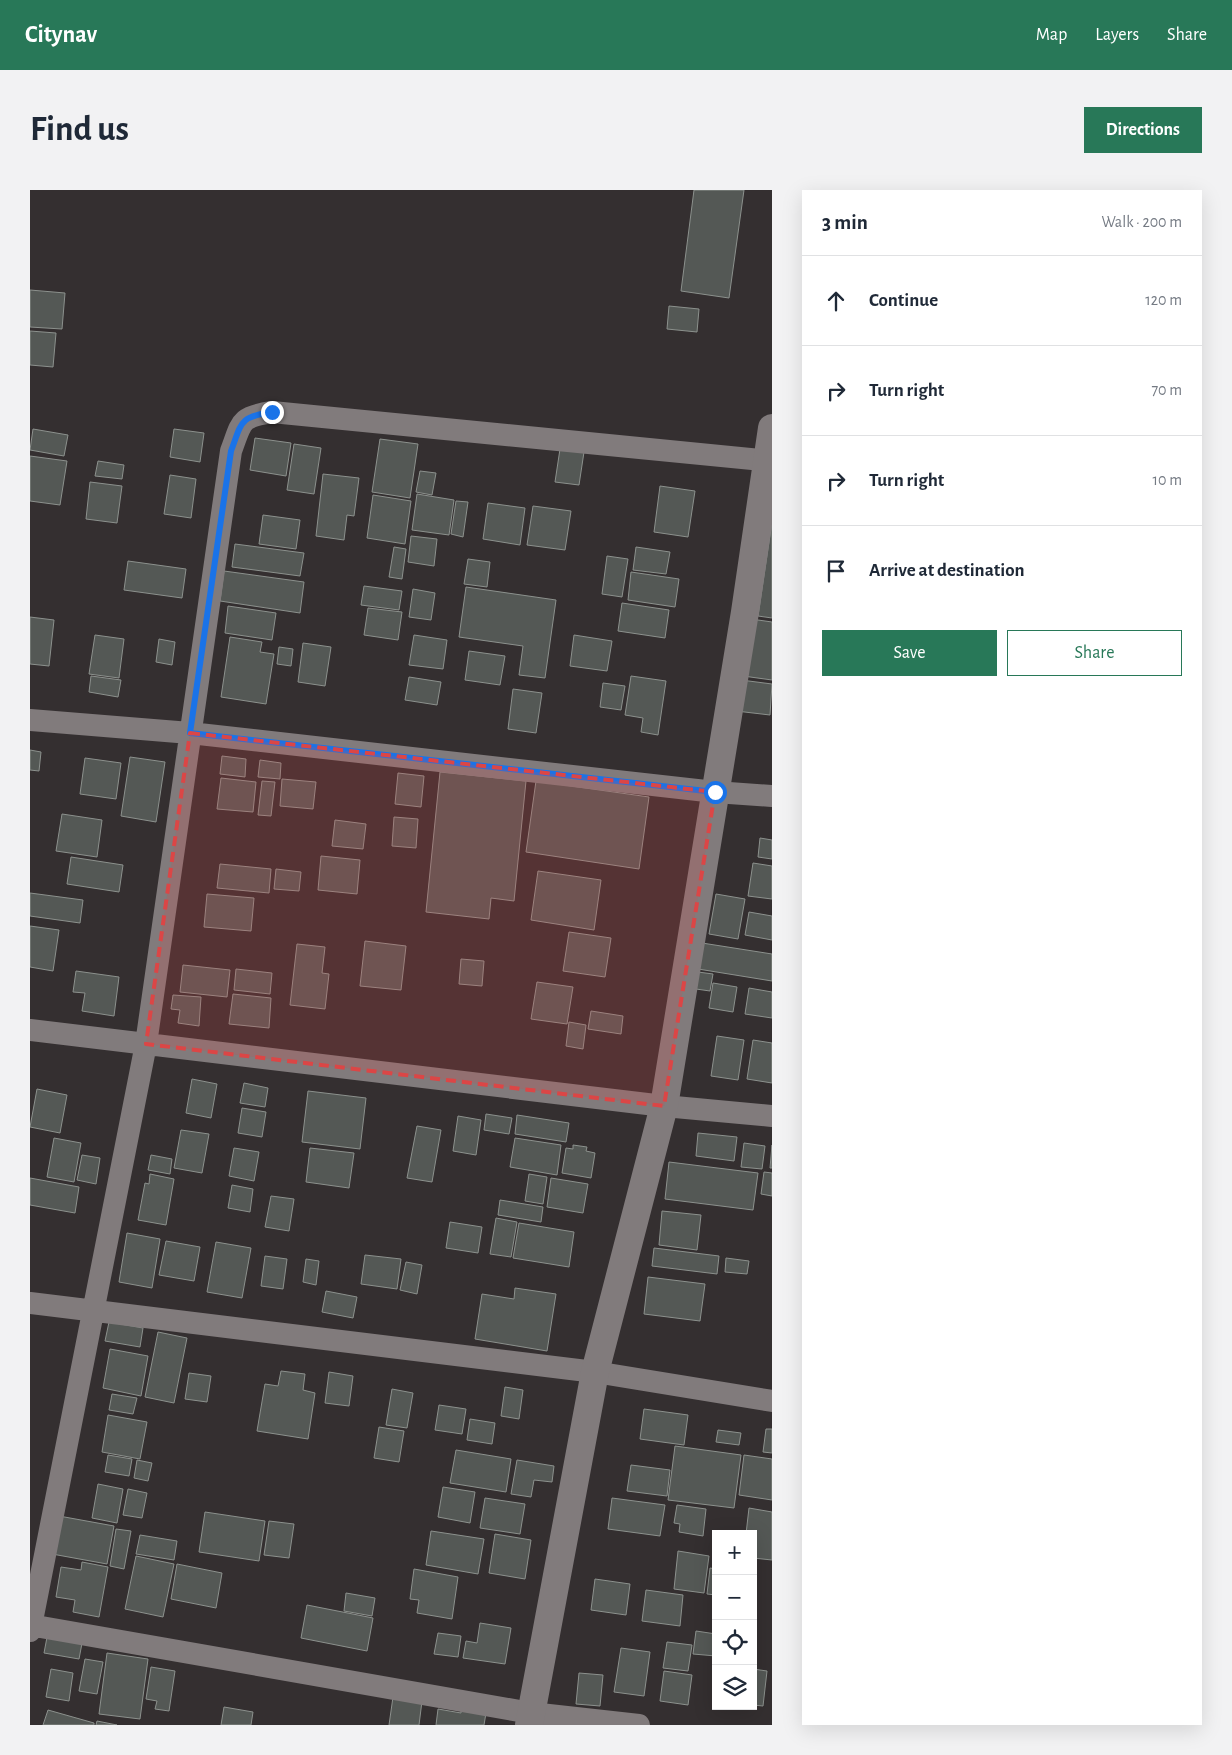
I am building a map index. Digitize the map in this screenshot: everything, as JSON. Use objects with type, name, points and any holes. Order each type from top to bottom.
[{"type":"street","points":[[639,1725],[530,1719],[31,1627],[146,1044],[231,451],[240,425],[251,415],[272,412],[770,461]]},
{"type":"street","points":[[530,1719],[595,1372],[664,1106],[770,461],[772,428]]},
{"type":"street","points":[[30,720],[190,733],[715,792],[772,796]]},
{"type":"street","points":[[30,1030],[664,1106],[772,1116]]},
{"type":"street","points":[[30,1303],[595,1372],[772,1402]]},
{"type":"highlighted area","points":[[190,733],[715,792],[664,1106],[146,1044]]},
{"type":"building","points":[[694,190],[744,190],[729,298],[681,291]]},
{"type":"building","points":[[30,290],[65,293],[62,329],[30,327]]},
{"type":"building","points":[[669,306],[699,309],[697,332],[667,329]]},
{"type":"building","points":[[30,331],[56,333],[53,367],[30,365]]},
{"type":"building","points":[[33,429],[68,435],[64,456],[30,450]]},
{"type":"building","points":[[174,429],[204,433],[200,462],[170,457]]},
{"type":"building","points":[[255,438],[291,443],[286,476],[250,470]]},
{"type":"building","points":[[380,439],[418,444],[410,498],[372,492]]},
{"type":"building","points":[[294,444],[321,448],[314,494],[287,490]]},
{"type":"building","points":[[560,449],[584,452],[579,485],[555,482]]},
{"type":"building","points":[[30,456],[67,461],[60,505],[30,501]]},
{"type":"building","points":[[98,461],[124,465],[122,479],[95,476]]},
{"type":"building","points":[[420,471],[436,473],[432,495],[416,492]]},
{"type":"building","points":[[323,474],[359,478],[354,516],[347,515],[344,540],[316,536]]},
{"type":"building","points":[[170,475],[196,479],[191,518],[164,514]]},
{"type":"building","points":[[90,482],[122,486],[117,523],[86,519]]},
{"type":"building","points":[[660,486],[695,491],[688,537],[654,532]]},
{"type":"building","points":[[417,494],[454,500],[449,535],[412,530]]},
{"type":"building","points":[[373,495],[411,501],[405,544],[367,538]]},
{"type":"building","points":[[456,501],[468,502],[463,537],[451,534]]},
{"type":"building","points":[[488,503],[525,508],[520,545],[483,539]]},
{"type":"building","points":[[533,506],[571,511],[565,550],[527,545]]},
{"type":"building","points":[[263,515],[300,520],[296,549],[259,544]]},
{"type":"building","points":[[772,522],[772,618],[758,616]]},
{"type":"building","points":[[411,536],[437,539],[434,566],[408,562]]},
{"type":"building","points":[[235,544],[304,553],[300,576],[232,567]]},
{"type":"building","points":[[394,547],[406,549],[402,579],[389,577]]},
{"type":"building","points":[[636,547],[670,552],[666,574],[633,570]]},
{"type":"building","points":[[607,556],[628,559],[622,597],[602,594]]},
{"type":"building","points":[[468,559],[490,562],[487,587],[464,584]]},
{"type":"building","points":[[128,561],[186,569],[182,598],[124,590]]},
{"type":"building","points":[[224,571],[304,582],[300,613],[220,601]]},
{"type":"building","points":[[631,572],[679,579],[675,607],[628,600]]},
{"type":"building","points":[[364,586],[402,591],[399,610],[361,605]]},
{"type":"building","points":[[466,587],[556,600],[545,678],[519,675],[523,646],[459,637]]},
{"type":"building","points":[[413,589],[435,593],[431,620],[409,617]]},
{"type":"building","points":[[622,603],[669,610],[665,638],[618,631]]},
{"type":"building","points":[[228,606],[276,613],[272,640],[225,633]]},
{"type":"building","points":[[368,608],[402,612],[398,640],[364,635]]},
{"type":"building","points":[[30,617],[54,620],[49,666],[30,664]]},
{"type":"building","points":[[751,619],[772,622],[772,680],[743,676]]},
{"type":"building","points":[[95,635],[124,639],[119,678],[89,674]]},
{"type":"building","points":[[414,635],[447,640],[443,669],[409,665]]},
{"type":"building","points":[[574,635],[612,641],[607,671],[570,666]]},
{"type":"building","points":[[230,637],[262,642],[260,652],[274,654],[266,704],[221,697]]},
{"type":"building","points":[[159,639],[175,642],[172,665],[156,662]]},
{"type":"building","points":[[303,643],[331,647],[325,686],[298,682]]},
{"type":"building","points":[[279,647],[293,649],[291,666],[277,664]]},
{"type":"building","points":[[469,651],[505,656],[500,685],[465,680]]},
{"type":"building","points":[[91,676],[121,680],[118,697],[89,692]]},
{"type":"building","points":[[631,676],[666,681],[658,735],[641,732],[643,718],[625,715]]},
{"type":"building","points":[[409,677],[441,682],[437,705],[405,700]]},
{"type":"building","points":[[741,680],[772,684],[770,715],[736,711]]},
{"type":"building","points":[[603,683],[625,686],[621,710],[600,707]]},
{"type":"building","points":[[513,689],[542,693],[536,733],[508,729]]},
{"type":"building","points":[[30,750],[41,752],[39,771],[30,770]]},
{"type":"building","points":[[222,756],[246,759],[245,777],[220,774]]},
{"type":"building","points":[[130,757],[165,762],[156,822],[121,816]]},
{"type":"building","points":[[85,758],[121,763],[116,799],[80,794]]},
{"type":"building","points":[[260,760],[281,763],[280,779],[258,777]]},
{"type":"building","points":[[440,772],[526,781],[514,901],[491,898],[489,919],[426,912]]},
{"type":"building","points":[[398,773],[424,776],[421,807],[395,804]]},
{"type":"building","points":[[221,778],[256,782],[253,812],[217,809]]},
{"type":"building","points":[[282,779],[316,782],[313,809],[280,806]]},
{"type":"building","points":[[262,781],[275,782],[271,816],[258,815]]},
{"type":"building","points":[[536,781],[649,797],[639,869],[526,852]]},
{"type":"building","points":[[62,814],[102,820],[97,857],[56,851]]},
{"type":"building","points":[[394,817],[418,819],[416,848],[392,846]]},
{"type":"building","points":[[335,820],[366,824],[363,849],[332,846]]},
{"type":"building","points":[[760,838],[772,840],[772,859],[758,857]]},
{"type":"building","points":[[321,856],[360,860],[357,894],[318,890]]},
{"type":"building","points":[[71,857],[123,865],[119,892],[67,884]]},
{"type":"building","points":[[753,863],[772,866],[772,899],[748,896]]},
{"type":"building","points":[[220,864],[271,869],[269,893],[217,888]]},
{"type":"building","points":[[276,869],[301,872],[299,891],[274,889]]},
{"type":"building","points":[[538,871],[601,880],[594,930],[531,920]]},
{"type":"building","points":[[30,893],[83,900],[80,923],[30,916]]},
{"type":"building","points":[[207,894],[254,898],[251,931],[204,927]]},
{"type":"building","points":[[716,894],[745,899],[738,939],[709,934]]},
{"type":"building","points":[[749,912],[772,916],[772,940],[745,935]]},
{"type":"building","points":[[30,926],[59,930],[53,971],[30,967]]},
{"type":"building","points":[[569,932],[611,938],[605,977],[563,971]]},
{"type":"building","points":[[365,941],[406,946],[401,990],[360,986]]},
{"type":"building","points":[[702,943],[772,954],[772,981],[698,969]]},
{"type":"building","points":[[297,944],[325,947],[322,973],[329,974],[325,1009],[290,1005]]},
{"type":"building","points":[[461,959],[484,961],[482,986],[459,984]]},
{"type":"building","points":[[183,965],[230,970],[227,997],[180,992]]},
{"type":"building","points":[[236,969],[272,973],[270,994],[234,990]]},
{"type":"building","points":[[76,971],[119,977],[114,1016],[82,1011],[85,993],[73,992]]},
{"type":"building","points":[[698,972],[713,974],[710,991],[696,989]]},
{"type":"building","points":[[537,982],[573,987],[567,1024],[531,1019]]},
{"type":"building","points":[[713,983],[737,987],[733,1012],[709,1008]]},
{"type":"building","points":[[749,988],[772,992],[772,1018],[745,1014]]},
{"type":"building","points":[[233,994],[271,998],[269,1028],[229,1024]]},
{"type":"building","points":[[173,995],[201,997],[199,1026],[178,1023],[180,1010],[171,1009]]},
{"type":"building","points":[[591,1011],[623,1016],[621,1034],[588,1029]]},
{"type":"building","points":[[569,1022],[586,1025],[583,1049],[566,1046]]},
{"type":"building","points":[[717,1036],[744,1040],[738,1080],[711,1076]]},
{"type":"building","points":[[753,1040],[772,1043],[772,1083],[747,1079]]},
{"type":"building","points":[[192,1079],[217,1084],[211,1118],[186,1113]]},
{"type":"building","points":[[244,1083],[268,1088],[265,1107],[240,1103]]},
{"type":"building","points":[[37,1089],[67,1095],[60,1133],[30,1127]]},
{"type":"building","points":[[308,1091],[366,1098],[360,1149],[302,1142]]},
{"type":"building","points":[[242,1108],[266,1112],[262,1137],[238,1133]]},
{"type":"building","points":[[486,1114],[512,1118],[509,1134],[484,1130]]},
{"type":"building","points":[[517,1115],[569,1123],[566,1142],[515,1134]]},
{"type":"building","points":[[458,1116],[481,1120],[476,1155],[453,1151]]},
{"type":"building","points":[[417,1126],[441,1130],[432,1182],[407,1178]]},
{"type":"building","points":[[181,1130],[209,1134],[202,1173],[174,1168]]},
{"type":"building","points":[[698,1133],[737,1137],[734,1161],[696,1156]]},
{"type":"building","points":[[54,1138],[81,1143],[74,1182],[47,1177]]},
{"type":"building","points":[[515,1138],[561,1145],[557,1175],[510,1167]]},
{"type":"building","points":[[744,1143],[765,1146],[762,1169],[741,1167]]},
{"type":"building","points":[[573,1145],[587,1147],[586,1151],[595,1153],[591,1178],[562,1173],[566,1148],[573,1149]]},
{"type":"building","points":[[772,1145],[772,1168],[770,1168]]},
{"type":"building","points":[[234,1148],[259,1152],[254,1181],[229,1176]]},
{"type":"building","points":[[310,1148],[354,1153],[349,1188],[306,1182]]},
{"type":"building","points":[[82,1155],[100,1158],[96,1184],[77,1180]]},
{"type":"building","points":[[151,1155],[172,1159],[170,1174],[148,1170]]},
{"type":"building","points":[[669,1162],[758,1173],[753,1210],[665,1199]]},
{"type":"building","points":[[764,1172],[772,1173],[772,1196],[761,1194]]},
{"type":"building","points":[[150,1174],[174,1179],[166,1225],[138,1220],[145,1183],[149,1184]]},
{"type":"building","points":[[529,1174],[547,1177],[543,1204],[525,1201]]},
{"type":"building","points":[[30,1178],[79,1187],[75,1213],[30,1205]]},
{"type":"building","points":[[551,1178],[588,1184],[583,1213],[547,1207]]},
{"type":"building","points":[[232,1185],[253,1189],[250,1212],[228,1208]]},
{"type":"building","points":[[271,1196],[294,1199],[289,1231],[265,1227]]},
{"type":"building","points":[[500,1200],[543,1207],[541,1222],[498,1215]]},
{"type":"building","points":[[662,1211],[701,1215],[697,1250],[659,1245]]},
{"type":"building","points":[[496,1218],[517,1222],[511,1257],[490,1254]]},
{"type":"building","points":[[450,1222],[482,1227],[478,1253],[446,1248]]},
{"type":"building","points":[[519,1223],[574,1232],[569,1267],[513,1258]]},
{"type":"building","points":[[127,1233],[160,1239],[152,1288],[119,1282]]},
{"type":"building","points":[[166,1241],[200,1247],[194,1281],[159,1275]]},
{"type":"building","points":[[216,1242],[251,1248],[242,1298],[207,1292]]},
{"type":"building","points":[[654,1248],[719,1256],[717,1274],[652,1266]]},
{"type":"building","points":[[365,1255],[401,1259],[397,1289],[361,1284]]},
{"type":"building","points":[[265,1256],[287,1259],[283,1289],[261,1286]]},
{"type":"building","points":[[726,1258],[749,1261],[747,1274],[725,1272]]},
{"type":"building","points":[[306,1259],[319,1261],[316,1285],[303,1282]]},
{"type":"building","points":[[406,1262],[422,1265],[417,1294],[400,1290]]},
{"type":"building","points":[[648,1277],[705,1284],[700,1321],[644,1314]]},
{"type":"building","points":[[515,1288],[556,1294],[547,1351],[475,1339],[482,1294],[514,1299]]},
{"type":"building","points":[[326,1291],[357,1297],[353,1318],[322,1312]]},
{"type":"building","points":[[109,1322],[143,1328],[140,1347],[105,1341]]},
{"type":"building","points":[[158,1332],[187,1338],[174,1403],[145,1397]]},
{"type":"building","points":[[110,1349],[148,1356],[141,1396],[103,1388]]},
{"type":"building","points":[[281,1371],[305,1374],[303,1390],[315,1393],[308,1439],[257,1431],[265,1384],[278,1386]]},
{"type":"building","points":[[329,1372],[353,1376],[349,1406],[325,1403]]},
{"type":"building","points":[[189,1373],[211,1376],[207,1402],[185,1399]]},
{"type":"building","points":[[505,1387],[523,1390],[519,1419],[501,1416]]},
{"type":"building","points":[[392,1389],[413,1393],[407,1428],[386,1425]]},
{"type":"building","points":[[112,1394],[137,1398],[133,1414],[109,1410]]},
{"type":"building","points":[[439,1405],[466,1409],[462,1434],[435,1430]]},
{"type":"building","points":[[644,1409],[688,1415],[684,1445],[640,1439]]},
{"type":"building","points":[[108,1415],[147,1422],[140,1459],[102,1452]]},
{"type":"building","points":[[470,1419],[495,1423],[492,1444],[467,1440]]},
{"type":"building","points":[[379,1427],[404,1431],[399,1462],[374,1458]]},
{"type":"building","points":[[766,1429],[772,1429],[772,1453],[763,1452]]},
{"type":"building","points":[[718,1430],[741,1433],[739,1445],[716,1442]]},
{"type":"building","points":[[675,1446],[741,1455],[734,1508],[668,1500]]},
{"type":"building","points":[[456,1450],[511,1459],[506,1492],[450,1483]]},
{"type":"building","points":[[108,1455],[132,1459],[129,1476],[105,1472]]},
{"type":"building","points":[[744,1455],[772,1459],[772,1500],[739,1495]]},
{"type":"building","points":[[137,1460],[152,1463],[148,1481],[134,1478]]},
{"type":"building","points":[[517,1460],[554,1466],[552,1482],[534,1480],[531,1497],[511,1494]]},
{"type":"building","points":[[631,1465],[670,1470],[667,1496],[627,1491]]},
{"type":"building","points":[[98,1484],[123,1489],[117,1523],[92,1518]]},
{"type":"building","points":[[443,1487],[475,1492],[470,1523],[438,1517]]},
{"type":"building","points":[[128,1489],[147,1493],[142,1518],[123,1515]]},
{"type":"building","points":[[485,1498],[525,1504],[520,1534],[480,1528]]},
{"type":"building","points":[[612,1498],[665,1505],[660,1536],[608,1529]]},
{"type":"building","points":[[677,1505],[706,1509],[703,1536],[679,1532],[680,1524],[674,1523]]},
{"type":"building","points":[[749,1508],[772,1512],[772,1560],[757,1558],[757,1530],[746,1530]]},
{"type":"building","points":[[205,1512],[265,1521],[259,1561],[199,1552]]},
{"type":"building","points":[[59,1516],[114,1526],[107,1564],[52,1554]]},
{"type":"building","points":[[269,1521],[294,1524],[289,1558],[264,1555]]},
{"type":"building","points":[[116,1529],[131,1531],[124,1569],[110,1566]]},
{"type":"building","points":[[431,1531],[484,1539],[478,1574],[426,1565]]},
{"type":"building","points":[[495,1534],[531,1540],[525,1579],[489,1573]]},
{"type":"building","points":[[140,1535],[177,1541],[174,1560],[136,1554]]},
{"type":"building","points":[[678,1551],[709,1556],[704,1593],[674,1589]]},
{"type":"building","points":[[136,1556],[174,1564],[163,1617],[125,1609]]},
{"type":"building","points":[[82,1562],[108,1567],[99,1617],[73,1612],[75,1600],[56,1597],[61,1567],[81,1570]]},
{"type":"building","points":[[177,1564],[222,1573],[216,1608],[171,1599]]},
{"type":"building","points":[[710,1568],[712,1568],[712,1595],[707,1594]]},
{"type":"building","points":[[414,1569],[458,1577],[452,1619],[417,1613],[419,1600],[410,1599]]},
{"type":"building","points":[[595,1579],[630,1584],[626,1615],[591,1610]]},
{"type":"building","points":[[646,1590],[683,1595],[680,1626],[642,1621]]},
{"type":"building","points":[[346,1593],[375,1598],[372,1616],[344,1611]]},
{"type":"building","points":[[307,1605],[373,1618],[367,1651],[301,1638]]},
{"type":"building","points":[[480,1623],[511,1628],[505,1664],[463,1658],[466,1641],[477,1643]]},
{"type":"building","points":[[696,1631],[712,1633],[712,1656],[693,1654]]},
{"type":"building","points":[[48,1632],[83,1638],[79,1659],[44,1653]]},
{"type":"building","points":[[438,1633],[461,1636],[458,1657],[434,1654]]},
{"type":"building","points":[[667,1642],[692,1645],[688,1671],[663,1668]]},
{"type":"building","points":[[621,1648],[650,1652],[644,1696],[614,1692]]},
{"type":"building","points":[[107,1653],[148,1659],[140,1719],[99,1714]]},
{"type":"building","points":[[85,1659],[103,1662],[97,1694],[79,1691]]},
{"type":"building","points":[[151,1667],[175,1671],[169,1711],[155,1709],[157,1701],[146,1699]]},
{"type":"building","points":[[51,1669],[73,1673],[69,1701],[46,1697]]},
{"type":"building","points":[[757,1670],[767,1671],[763,1706],[757,1705]]},
{"type":"building","points":[[664,1671],[692,1675],[688,1705],[660,1701]]},
{"type":"building","points":[[579,1673],[603,1675],[600,1706],[576,1704]]},
{"type":"building","points":[[393,1697],[422,1701],[419,1725],[389,1725]]},
{"type":"building","points":[[224,1707],[253,1712],[251,1725],[221,1725]]},
{"type":"building","points":[[461,1708],[486,1713],[484,1725],[436,1725],[438,1709],[461,1713]]},
{"type":"building","points":[[48,1710],[94,1723],[94,1725],[43,1725]]},
{"type":"building","points":[[97,1721],[117,1725],[96,1725]]},
{"type":"route","points":[[272,412],[251,415],[240,425],[231,451],[190,733],[715,792]]}]
